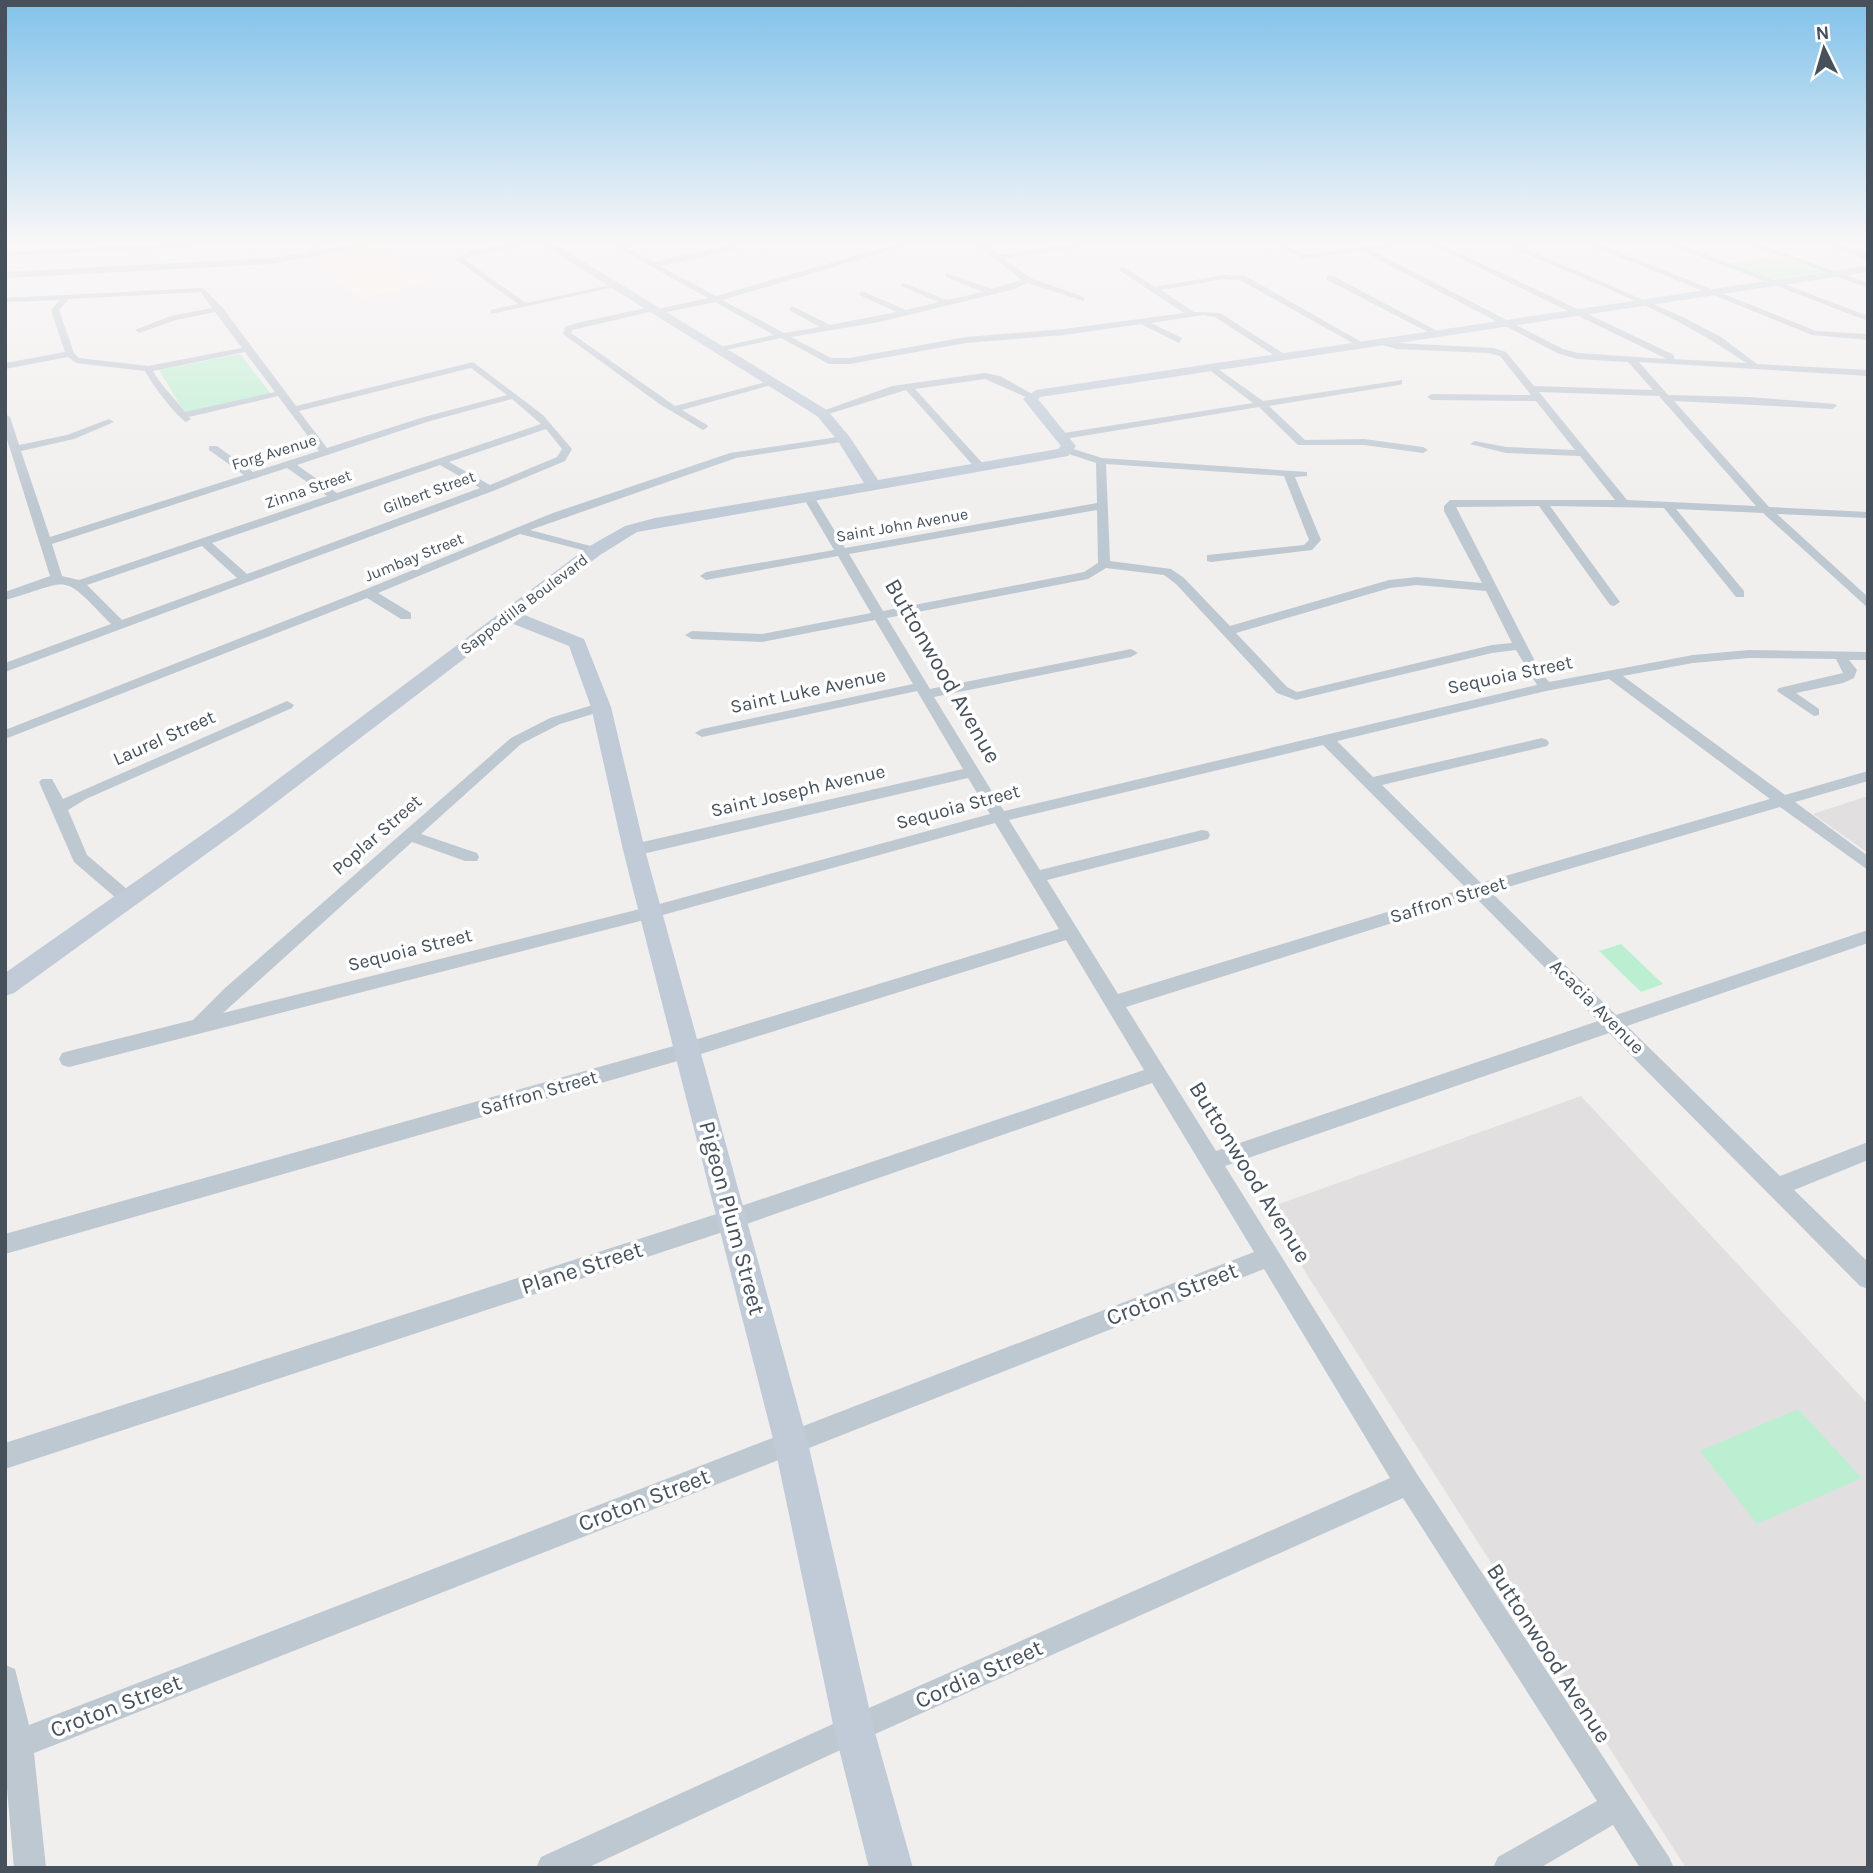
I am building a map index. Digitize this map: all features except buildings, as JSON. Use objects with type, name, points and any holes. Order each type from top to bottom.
[{"type":"street","points":[[62,330],[70,354],[76,360],[87,363],[148,369],[249,349]]},
{"type":"street","points":[[235,330],[325,452]]},
{"type":"street","points":[[568,330],[567,334],[703,427]]},
{"type":"street","points":[[687,330],[822,414],[844,439],[874,486]]},
{"type":"street","points":[[769,330],[823,360],[842,362],[966,340],[1060,330]]},
{"type":"street","points":[[719,350],[814,330]]},
{"type":"street","points":[[1160,330],[1179,340]]},
{"type":"street","points":[[1241,330],[1281,356]]},
{"type":"street","points":[[1336,330],[1361,344]]},
{"type":"street","points":[[1432,330],[1437,333]]},
{"type":"street","points":[[822,414],[908,386],[992,376],[1011,389],[1031,396],[1211,366],[1455,330]]},
{"type":"street","points":[[1520,330],[1560,351],[1577,356],[1753,364],[1868,373]]},
{"type":"street","points":[[1615,330],[1678,360]]},
{"type":"street","points":[[1701,330],[1753,364]]},
{"type":"street","points":[[1810,330],[1819,334],[1868,337]]},
{"type":"street","points":[[1376,342],[1396,346],[1500,352],[1624,503]]},
{"type":"street","points":[[5,366],[70,354]]},
{"type":"street","points":[[1630,358],[1765,509],[1868,604]]},
{"type":"street","name":"Gilbert Street","points":[[5,668],[489,489],[561,458],[566,449],[565,444],[547,425],[473,365],[293,410]]},
{"type":"street","points":[[1211,366],[1263,405],[1301,448],[1376,443],[1423,450]]},
{"type":"street","points":[[148,369],[160,391],[168,395],[184,417],[281,393]]},
{"type":"street","points":[[1065,443],[1399,382]]},
{"type":"street","points":[[676,409],[773,383]]},
{"type":"street","points":[[908,386],[981,468]]},
{"type":"street","points":[[1532,389],[1832,406]]},
{"type":"street","name":"Forg Avenue","points":[[46,542],[427,419],[513,396]]},
{"type":"street","points":[[1031,396],[1031,400],[1065,443],[1101,461],[1303,474]]},
{"type":"street","points":[[1432,397],[1540,398]]},
{"type":"street","points":[[5,417],[57,578]]},
{"type":"street","points":[[16,449],[70,437],[109,422]]},
{"type":"street","name":"Zinna Street","points":[[79,584],[547,425]]},
{"type":"street","name":"Jumbay Street","points":[[5,735],[368,593],[557,515],[734,454],[844,439]]},
{"type":"street","name":"Sappodilla Boulevard","points":[[5,986],[129,900],[594,551],[631,529],[1055,456],[1065,443]]},
{"type":"street","points":[[1475,444],[1506,450],[1584,453]]},
{"type":"street","points":[[213,448],[251,475]]},
{"type":"street","points":[[439,460],[489,489]]},
{"type":"street","points":[[1101,461],[1104,564]]},
{"type":"street","points":[[289,464],[334,496]]},
{"type":"street","points":[[1211,558],[1308,548],[1315,540],[1289,474]]},
{"type":"street","name":"Buttonwood Avenue","points":[[809,497],[999,817],[1038,876],[1069,932],[1271,1256],[1408,1483],[1658,1868]]},
{"type":"street","points":[[1546,687],[1521,646],[1450,511],[1450,506],[1461,500],[1624,503],[1868,515]]},
{"type":"street","points":[[1542,502],[1614,601]]},
{"type":"street","name":"Saint John Avenue","points":[[706,576],[1104,505]]},
{"type":"street","points":[[1667,505],[1740,594]]},
{"type":"street","points":[[520,531],[594,551]]},
{"type":"street","points":[[204,542],[245,579]]},
{"type":"street","points":[[692,635],[762,638],[1088,575],[1104,564],[1167,572],[1180,581],[1282,690],[1296,696],[1492,649],[1521,646]]},
{"type":"street","points":[[5,596],[57,578],[79,584],[120,626]]},
{"type":"street","points":[[1228,631],[1389,584],[1417,581],[1492,588]]},
{"type":"street","points":[[368,593],[406,616]]},
{"type":"street","name":"Pigeon Plum Street","points":[[510,616],[577,643],[601,707],[634,850],[791,1443],[854,1729],[891,1868]]},
{"type":"street","name":"Saint Luke Avenue","points":[[702,733],[1131,653]]},
{"type":"street","name":"Sequoia Street","points":[[69,1059],[652,912],[999,817],[1546,687],[1693,659],[1749,654],[1868,656]]},
{"type":"street","points":[[1814,712],[1784,691],[1838,680],[1849,675],[1850,670],[1840,656]]},
{"type":"street","points":[[1614,676],[1868,864]]},
{"type":"street","name":"Laurel Street","points":[[59,808],[81,795],[287,705]]},
{"type":"street","name":"Poplar Street","points":[[201,1024],[231,993],[516,741],[555,721],[601,707]]},
{"type":"street","name":"Acacia Avenue","points":[[1325,738],[1868,1278]]},
{"type":"street","points":[[1370,783],[1542,743]]},
{"type":"street","name":"Saint Joseph Avenue","points":[[634,850],[972,772]]},
{"type":"street","name":"Saffron Street","points":[[1114,1003],[1480,890],[1868,776]]},
{"type":"street","points":[[47,782],[80,858],[129,900]]},
{"type":"street","points":[[409,835],[471,857]]},
{"type":"street","points":[[1038,876],[1202,835]]},
{"type":"street","name":"Saffron Street","points":[[5,1244],[688,1050],[1069,932]]},
{"type":"street","points":[[1212,1161],[1868,936]]},
{"type":"street","name":"Plane Street","points":[[5,1456],[732,1219],[1158,1073]]},
{"type":"street","points":[[1778,1187],[1868,1151]]},
{"type":"street","name":"Croton Street","points":[[18,1744],[1271,1256]]},
{"type":"street","name":"Cordia Street","points":[[552,1868],[854,1729],[1408,1483]]},
{"type":"street","points":[[5,1679],[18,1744],[30,1868]]},
{"type":"street","points":[[1509,1868],[1618,1806]]},
{"type":"shaded area","points":[[1868,796],[1868,853],[1813,814]]},
{"type":"shaded area","points":[[1581,1096],[1868,1404],[1868,1868],[1686,1868],[1265,1209]]},
{"type":"green space","points":[[240,354],[271,394],[185,413],[159,370]]},
{"type":"green space","points":[[1621,944],[1663,984],[1641,992],[1599,951]]},
{"type":"green space","points":[[1798,1409],[1862,1478],[1757,1524],[1700,1451]]}]
